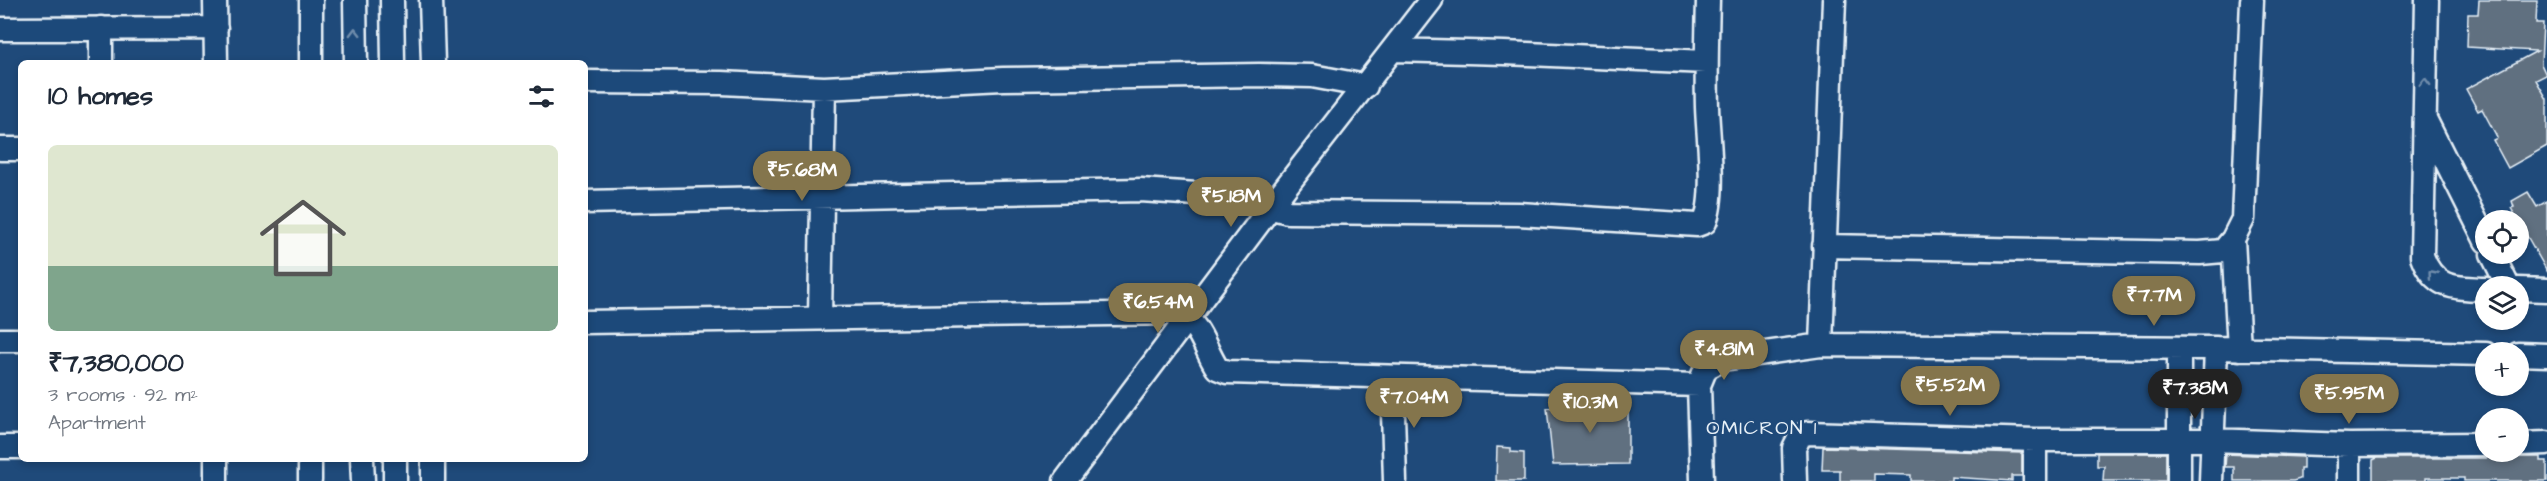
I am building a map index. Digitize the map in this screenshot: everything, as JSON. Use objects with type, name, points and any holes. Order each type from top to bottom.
[{"type":"street","points":[[215,0],[216,60]]},
{"type":"street","points":[[311,0],[311,60]]},
{"type":"street","points":[[355,0],[356,60]]},
{"type":"street","points":[[392,0],[393,60]]},
{"type":"street","points":[[431,0],[433,60]]},
{"type":"street","points":[[1065,481],[1285,188],[1431,0]]},
{"type":"street","points":[[588,202],[1141,190],[1224,196],[1288,212],[1574,216],[1697,225],[1705,222],[1708,214],[1706,62],[1708,0]]},
{"type":"street","points":[[1821,345],[1834,0]]},
{"type":"street","points":[[1824,246],[2200,253],[2223,250],[2233,239],[2243,219],[2252,0]]},
{"type":"street","points":[[2427,0],[2422,256],[2427,270],[2438,282],[2457,288],[2475,289]]},
{"type":"street","points":[[101,28],[101,60]]},
{"type":"street","points":[[0,29],[216,28]]},
{"type":"street","points":[[1393,50],[1706,62]]},
{"type":"street","points":[[588,82],[711,83],[824,88],[1003,79],[1216,75],[1312,76],[1366,86]]},
{"type":"street","points":[[820,317],[824,88]]},
{"type":"street","points":[[2425,118],[2475,219]]},
{"type":"street","points":[[0,149],[18,149]]},
{"type":"street","points":[[2233,239],[2239,349]]},
{"type":"street","points":[[2529,289],[2547,290]]},
{"type":"street","points":[[588,322],[1179,313],[1198,328],[1217,368],[1227,372],[1699,385]]},
{"type":"street","points":[[0,340],[18,340]]},
{"type":"street","points":[[1702,481],[1699,385],[1706,368],[1723,359],[1821,345],[2216,348],[2475,354]]},
{"type":"street","points":[[2179,348],[2179,481]]},
{"type":"street","points":[[2211,481],[2216,348]]},
{"type":"street","points":[[2529,354],[2547,355]]},
{"type":"street","points":[[1392,378],[1395,481]]},
{"type":"street","points":[[1795,481],[1794,448],[1800,436],[1808,433],[2035,440],[2212,440],[2349,445],[2475,444]]},
{"type":"street","points":[[2035,440],[2035,481]]},
{"type":"street","points":[[2529,444],[2547,443]]},
{"type":"street","points":[[2349,445],[2349,481]]},
{"type":"street","points":[[0,447],[18,447]]},
{"type":"street","points":[[216,462],[216,481]]},
{"type":"street","points":[[310,462],[310,481]]},
{"type":"street","points":[[362,462],[363,481]]},
{"type":"street","points":[[395,462],[395,481]]},
{"type":"street","points":[[433,462],[433,481]]},
{"type":"building","points":[[2479,0],[2537,0],[2536,23],[2543,23],[2541,64],[2546,75],[2536,80],[2547,99],[2547,146],[2508,168],[2493,140],[2497,138],[2496,135],[2482,109],[2478,111],[2466,89],[2537,51],[2467,47],[2468,14],[2478,14]]},
{"type":"building","points":[[2528,192],[2537,207],[2547,201],[2547,271],[2529,240],[2529,210],[2512,210],[2511,208],[2514,207],[2512,201]]},
{"type":"building","points":[[1628,399],[1628,464],[1553,465],[1547,408]]},
{"type":"building","points":[[1497,447],[1511,448],[1511,452],[1524,453],[1524,481],[1496,481]]},
{"type":"building","points":[[1823,447],[2022,453],[2022,476],[2012,476],[2012,481],[1951,477],[1951,481],[1911,481],[1911,475],[1874,474],[1874,481],[1840,481],[1840,470],[1822,470]]},
{"type":"building","points":[[2097,453],[2166,453],[2166,481],[2103,481],[2104,466],[2097,466]]},
{"type":"building","points":[[2226,454],[2303,457],[2303,469],[2300,469],[2300,479],[2293,481],[2234,481],[2234,467],[2225,467]]},
{"type":"building","points":[[2529,457],[2540,457],[2540,461],[2547,461],[2547,481],[2464,481],[2464,478],[2426,478],[2426,481],[2373,481],[2373,460],[2377,458],[2475,458],[2475,462],[2529,462]]},
{"type":"district","name":"OMICRON 1","points":[[1762,427]]}]
